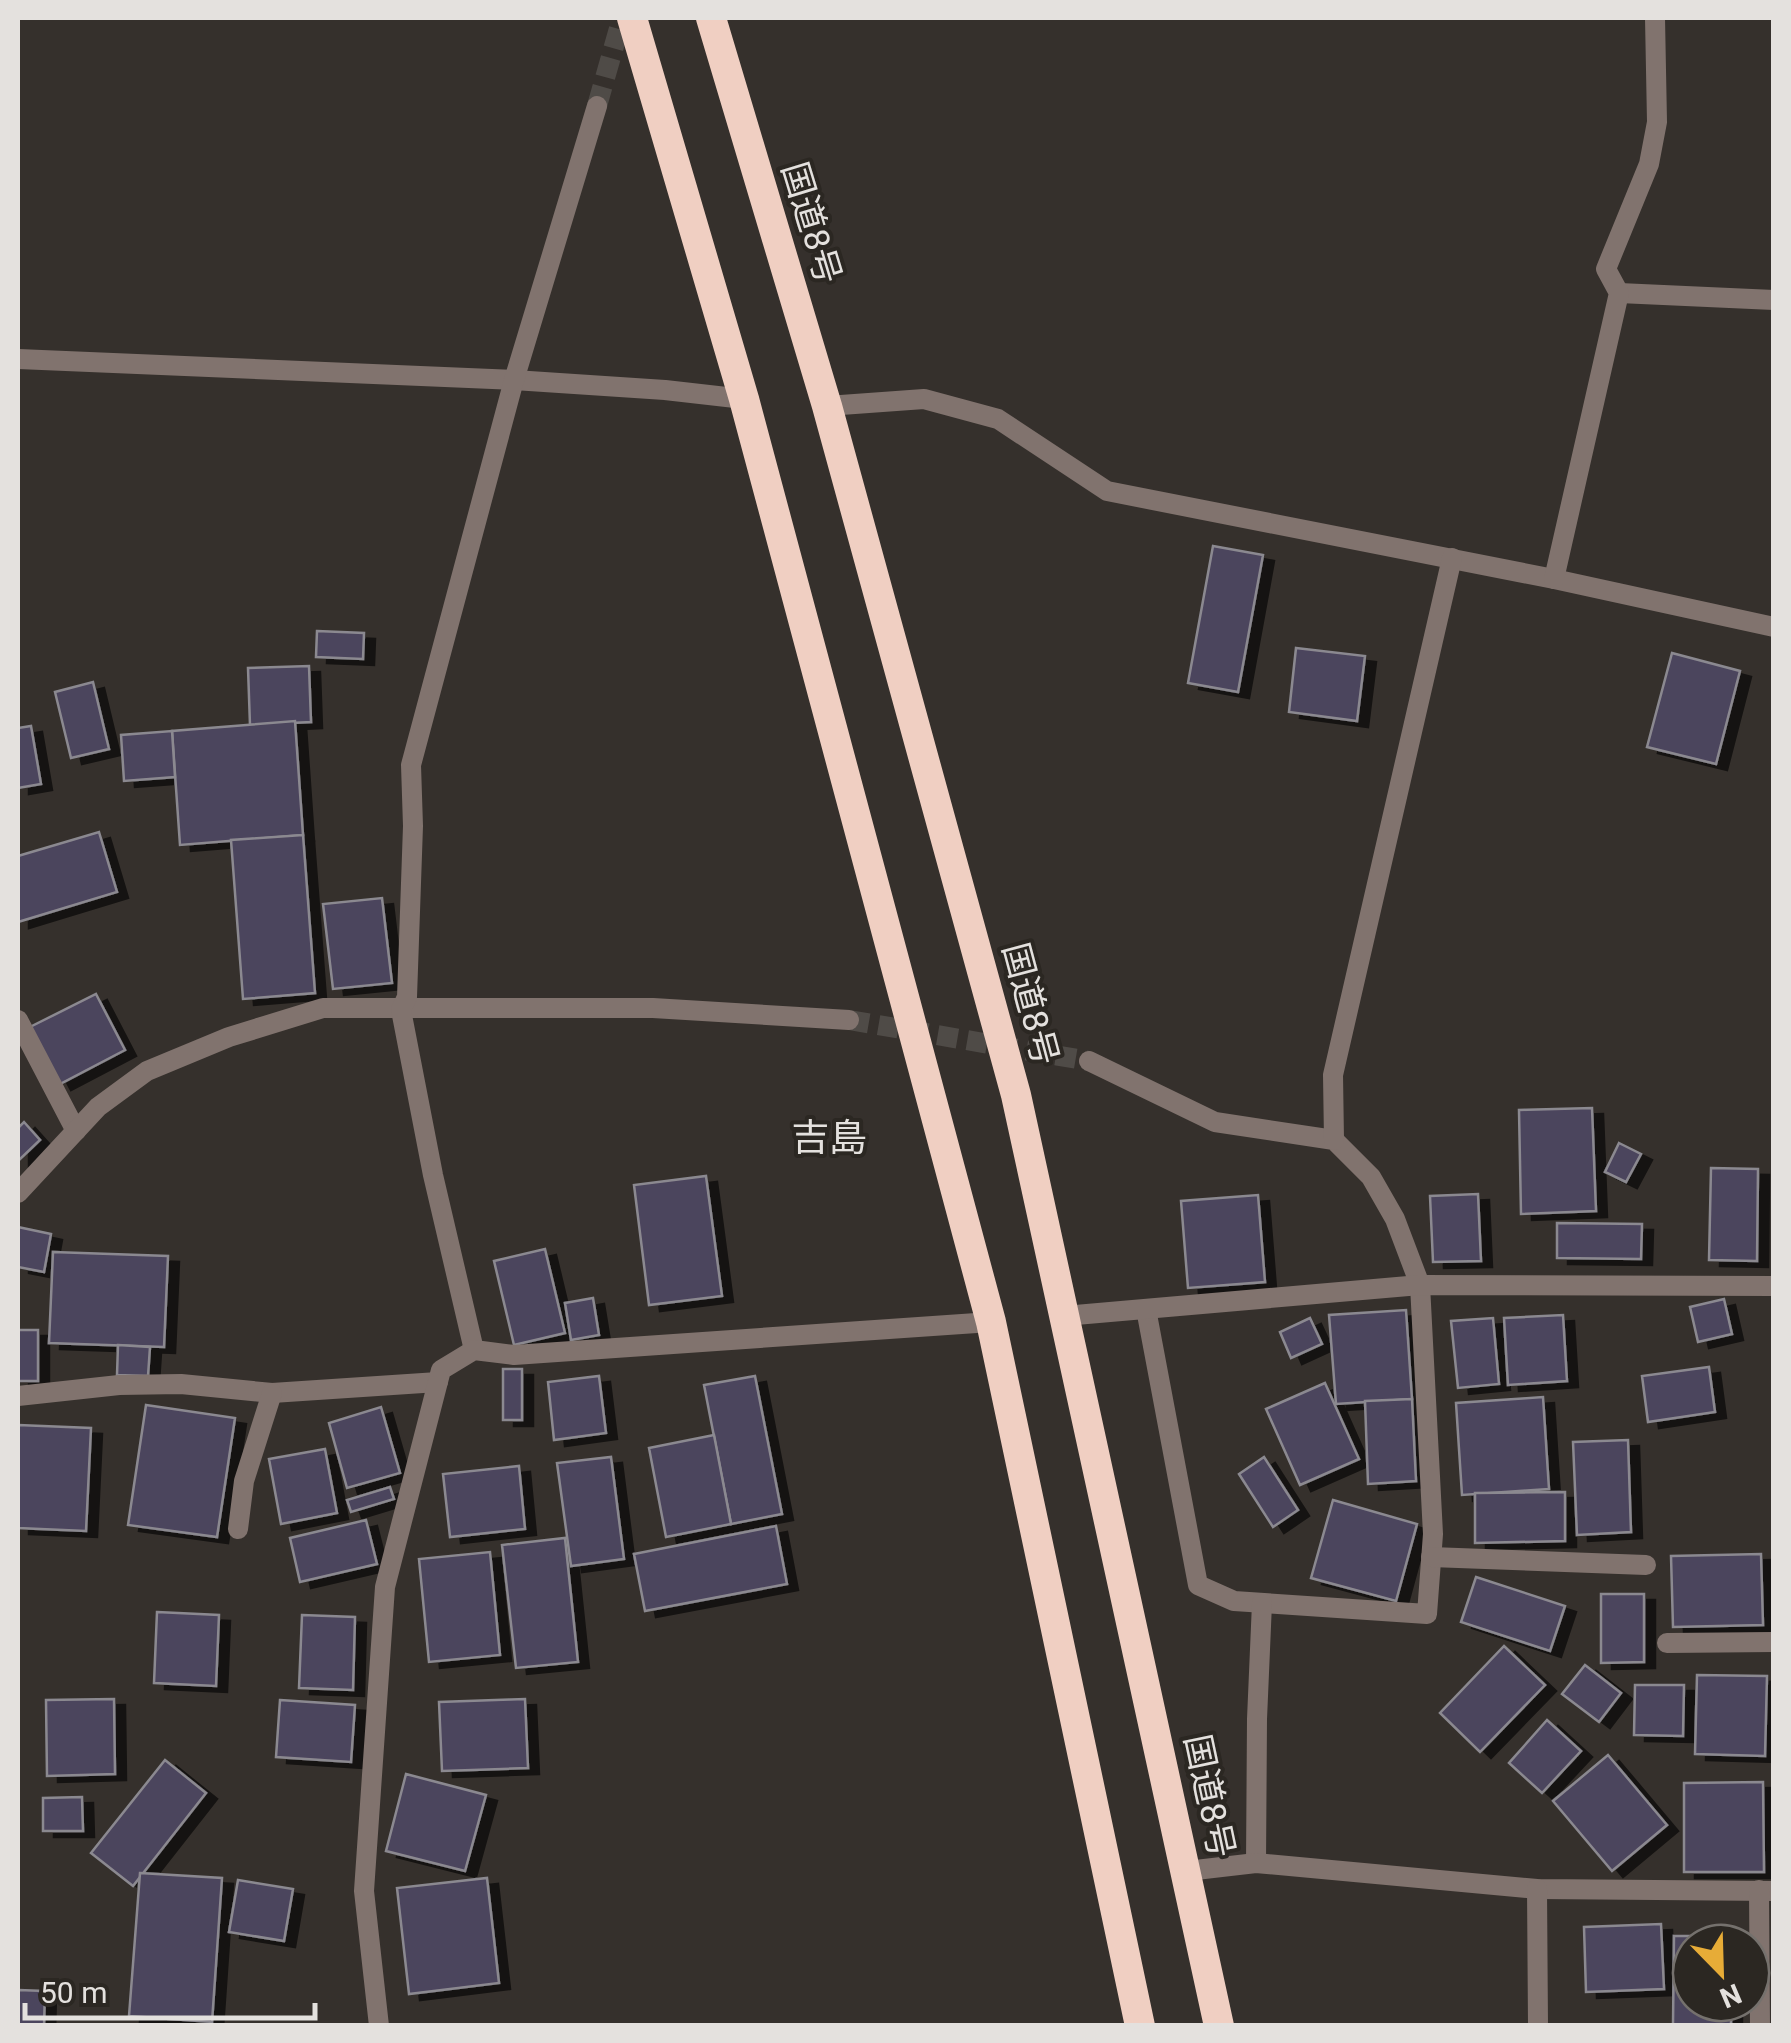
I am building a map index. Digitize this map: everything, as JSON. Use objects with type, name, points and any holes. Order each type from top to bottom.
[{"type":"highway","points":[[632,18],[744,400],[990,1322],[1140,2026]]},
{"type":"highway","name":"国道8号","points":[[711,18],[827,406],[1016,1095],[1219,2026]]},
{"type":"street","points":[[1554,579],[1619,293],[1606,270],[1652,150],[1657,122],[1655,18]]},
{"type":"street","points":[[474,1350],[400,1010],[407,997],[413,826],[411,766],[514,380],[597,106]]},
{"type":"street","points":[[1619,293],[1774,300]]},
{"type":"street","points":[[18,358],[514,380],[664,390],[744,400]]},
{"type":"street","points":[[827,406],[924,399],[998,419],[1106,491],[1452,558],[1774,627]]},
{"type":"street","points":[[1334,1140],[1333,1075],[1452,558]]},
{"type":"street","points":[[18,1193],[98,1107],[147,1071],[228,1037],[322,1008],[653,1008],[849,1020]]},
{"type":"street","points":[[18,1020],[76,1131]]},
{"type":"street","points":[[1089,1061],[1215,1122],[1334,1140],[1371,1176],[1395,1219],[1420,1285],[1433,1534],[1426,1614],[1234,1601],[1198,1585],[1146,1309]]},
{"type":"street","points":[[1064,1316],[1420,1285],[1774,1286]]},
{"type":"street","points":[[378,2026],[364,1891],[386,1587],[441,1370],[474,1350],[514,1356],[990,1322]]},
{"type":"street","points":[[18,1396],[119,1385],[181,1384],[272,1394],[438,1382]]},
{"type":"street","points":[[238,1529],[244,1481],[272,1394]]},
{"type":"street","points":[[1431,1557],[1646,1564]]},
{"type":"street","points":[[1256,1864],[1256,1719],[1262,1603]]},
{"type":"street","points":[[1667,1643],[1774,1642]]},
{"type":"street","points":[[1187,1871],[1256,1864],[1537,1889],[1766,1890],[1760,2026]]},
{"type":"street","points":[[1537,1889],[1538,2026]]},
{"type":"building","points":[[1213,546],[1263,555],[1238,692],[1188,683]]},
{"type":"building","points":[[317,631],[364,633],[363,659],[316,657]]},
{"type":"building","points":[[1296,648],[1365,656],[1357,721],[1289,712]]},
{"type":"building","points":[[1672,653],[1740,671],[1716,764],[1647,747]]},
{"type":"building","points":[[309,666],[311,722],[250,725],[248,668]]},
{"type":"building","points":[[93,682],[109,749],[71,758],[55,692]]},
{"type":"building","points":[[295,721],[303,835],[180,845],[172,731]]},
{"type":"building","points":[[31,726],[41,784],[18,788],[18,728]]},
{"type":"building","points":[[172,731],[175,777],[124,781],[121,735]]},
{"type":"building","points":[[99,832],[117,892],[18,922],[18,856]]},
{"type":"building","points":[[303,835],[315,993],[243,999],[231,840]]},
{"type":"building","points":[[382,898],[392,983],[333,989],[323,904]]},
{"type":"building","points":[[96,994],[125,1050],[60,1084],[30,1027]]},
{"type":"building","points":[[1592,1108],[1596,1211],[1521,1214],[1519,1110]]},
{"type":"building","points":[[24,1122],[40,1140],[18,1161],[18,1128]]},
{"type":"building","points":[[1619,1143],[1641,1154],[1626,1182],[1605,1172]]},
{"type":"building","points":[[1711,1168],[1758,1169],[1757,1261],[1709,1260]]},
{"type":"building","points":[[706,1176],[722,1296],[649,1305],[634,1185]]},
{"type":"building","points":[[1478,1194],[1481,1261],[1433,1262],[1430,1196]]},
{"type":"building","points":[[1258,1195],[1265,1282],[1188,1288],[1181,1201]]},
{"type":"building","points":[[1557,1223],[1642,1224],[1641,1259],[1557,1258]]},
{"type":"building","points":[[18,1227],[51,1234],[44,1272],[18,1267]]},
{"type":"building","points":[[545,1249],[565,1333],[514,1345],[494,1261]]},
{"type":"building","points":[[53,1252],[168,1256],[164,1347],[49,1343]]},
{"type":"building","points":[[593,1298],[599,1335],[571,1340],[565,1303]]},
{"type":"building","points":[[1724,1299],[1732,1334],[1698,1342],[1690,1307]]},
{"type":"building","points":[[1406,1310],[1412,1399],[1336,1404],[1329,1315]]},
{"type":"building","points":[[1563,1315],[1567,1381],[1508,1385],[1504,1318]]},
{"type":"building","points":[[1310,1318],[1322,1344],[1291,1358],[1280,1332]]},
{"type":"building","points":[[1493,1318],[1499,1384],[1458,1388],[1451,1321]]},
{"type":"building","points":[[18,1330],[38,1330],[38,1381],[18,1381]]},
{"type":"building","points":[[118,1345],[150,1347],[148,1376],[117,1375]]},
{"type":"building","points":[[1709,1367],[1715,1412],[1648,1422],[1642,1376]]},
{"type":"building","points":[[503,1369],[522,1369],[522,1420],[503,1420]]},
{"type":"building","points":[[599,1376],[606,1433],[554,1440],[548,1382]]},
{"type":"building","points":[[755,1376],[782,1514],[731,1524],[704,1385]]},
{"type":"building","points":[[1325,1383],[1359,1459],[1300,1485],[1266,1409]]},
{"type":"building","points":[[1543,1397],[1549,1489],[1462,1495],[1456,1403]]},
{"type":"building","points":[[1412,1399],[1416,1481],[1368,1484],[1365,1401]]},
{"type":"building","points":[[146,1405],[235,1418],[217,1537],[128,1525]]},
{"type":"building","points":[[381,1407],[400,1473],[347,1488],[329,1423]]},
{"type":"building","points":[[18,1425],[91,1428],[86,1531],[18,1528]]},
{"type":"building","points":[[714,1435],[731,1524],[666,1537],[649,1448]]},
{"type":"building","points":[[1628,1440],[1631,1532],[1577,1535],[1573,1442]]},
{"type":"building","points":[[325,1449],[337,1513],[281,1524],[269,1459]]},
{"type":"building","points":[[611,1457],[624,1559],[571,1566],[557,1463]]},
{"type":"building","points":[[1264,1457],[1298,1510],[1273,1527],[1239,1474]]},
{"type":"building","points":[[519,1466],[525,1529],[450,1537],[443,1474]]},
{"type":"building","points":[[390,1487],[394,1499],[351,1512],[347,1500]]},
{"type":"building","points":[[1565,1492],[1565,1541],[1475,1543],[1475,1493]]},
{"type":"building","points":[[1333,1500],[1417,1524],[1396,1601],[1311,1578]]},
{"type":"building","points":[[366,1520],[377,1564],[300,1582],[290,1538]]},
{"type":"building","points":[[776,1526],[787,1584],[645,1611],[634,1554]]},
{"type":"building","points":[[565,1538],[578,1662],[516,1668],[502,1545]]},
{"type":"building","points":[[490,1552],[500,1655],[429,1662],[419,1559]]},
{"type":"building","points":[[1761,1554],[1763,1625],[1673,1627],[1671,1556]]},
{"type":"building","points":[[1476,1577],[1565,1606],[1550,1651],[1461,1622]]},
{"type":"building","points":[[1601,1594],[1644,1594],[1644,1662],[1601,1663]]},
{"type":"building","points":[[157,1612],[219,1615],[216,1686],[154,1683]]},
{"type":"building","points":[[302,1615],[355,1617],[353,1690],[299,1688]]},
{"type":"building","points":[[1504,1646],[1545,1685],[1480,1752],[1440,1713]]},
{"type":"building","points":[[1585,1665],[1621,1693],[1599,1722],[1562,1694]]},
{"type":"building","points":[[1697,1675],[1767,1676],[1765,1756],[1695,1754]]},
{"type":"building","points":[[1635,1685],[1684,1685],[1683,1736],[1634,1735]]},
{"type":"building","points":[[114,1699],[115,1774],[47,1776],[46,1700]]},
{"type":"building","points":[[525,1699],[528,1768],[442,1771],[439,1702]]},
{"type":"building","points":[[280,1700],[355,1705],[351,1762],[276,1757]]},
{"type":"building","points":[[1547,1720],[1581,1751],[1542,1793],[1509,1763]]},
{"type":"building","points":[[1608,1755],[1667,1825],[1612,1871],[1553,1801]]},
{"type":"building","points":[[165,1760],[206,1793],[133,1886],[91,1853]]},
{"type":"building","points":[[406,1774],[486,1795],[465,1871],[386,1851]]},
{"type":"building","points":[[1763,1782],[1764,1872],[1684,1872],[1684,1783]]},
{"type":"building","points":[[82,1797],[83,1831],[43,1831],[43,1798]]},
{"type":"building","points":[[140,1873],[222,1878],[212,2022],[129,2016]]},
{"type":"building","points":[[487,1878],[499,1983],[409,1994],[397,1888]]},
{"type":"building","points":[[238,1880],[293,1889],[284,1941],[229,1932]]},
{"type":"building","points":[[1661,1924],[1664,1989],[1586,1992],[1584,1927]]},
{"type":"building","points":[[18,1990],[45,1991],[44,2026],[18,2026]]},
{"type":"building","points":[[1673,2023],[1731,2023],[1731,2025]]},
{"type":"tunnel","points":[[597,106],[622,18]]},
{"type":"tunnel","points":[[849,1020],[1089,1061]]},
{"type":"district","name":"吉島","points":[[829,1138]]}]
